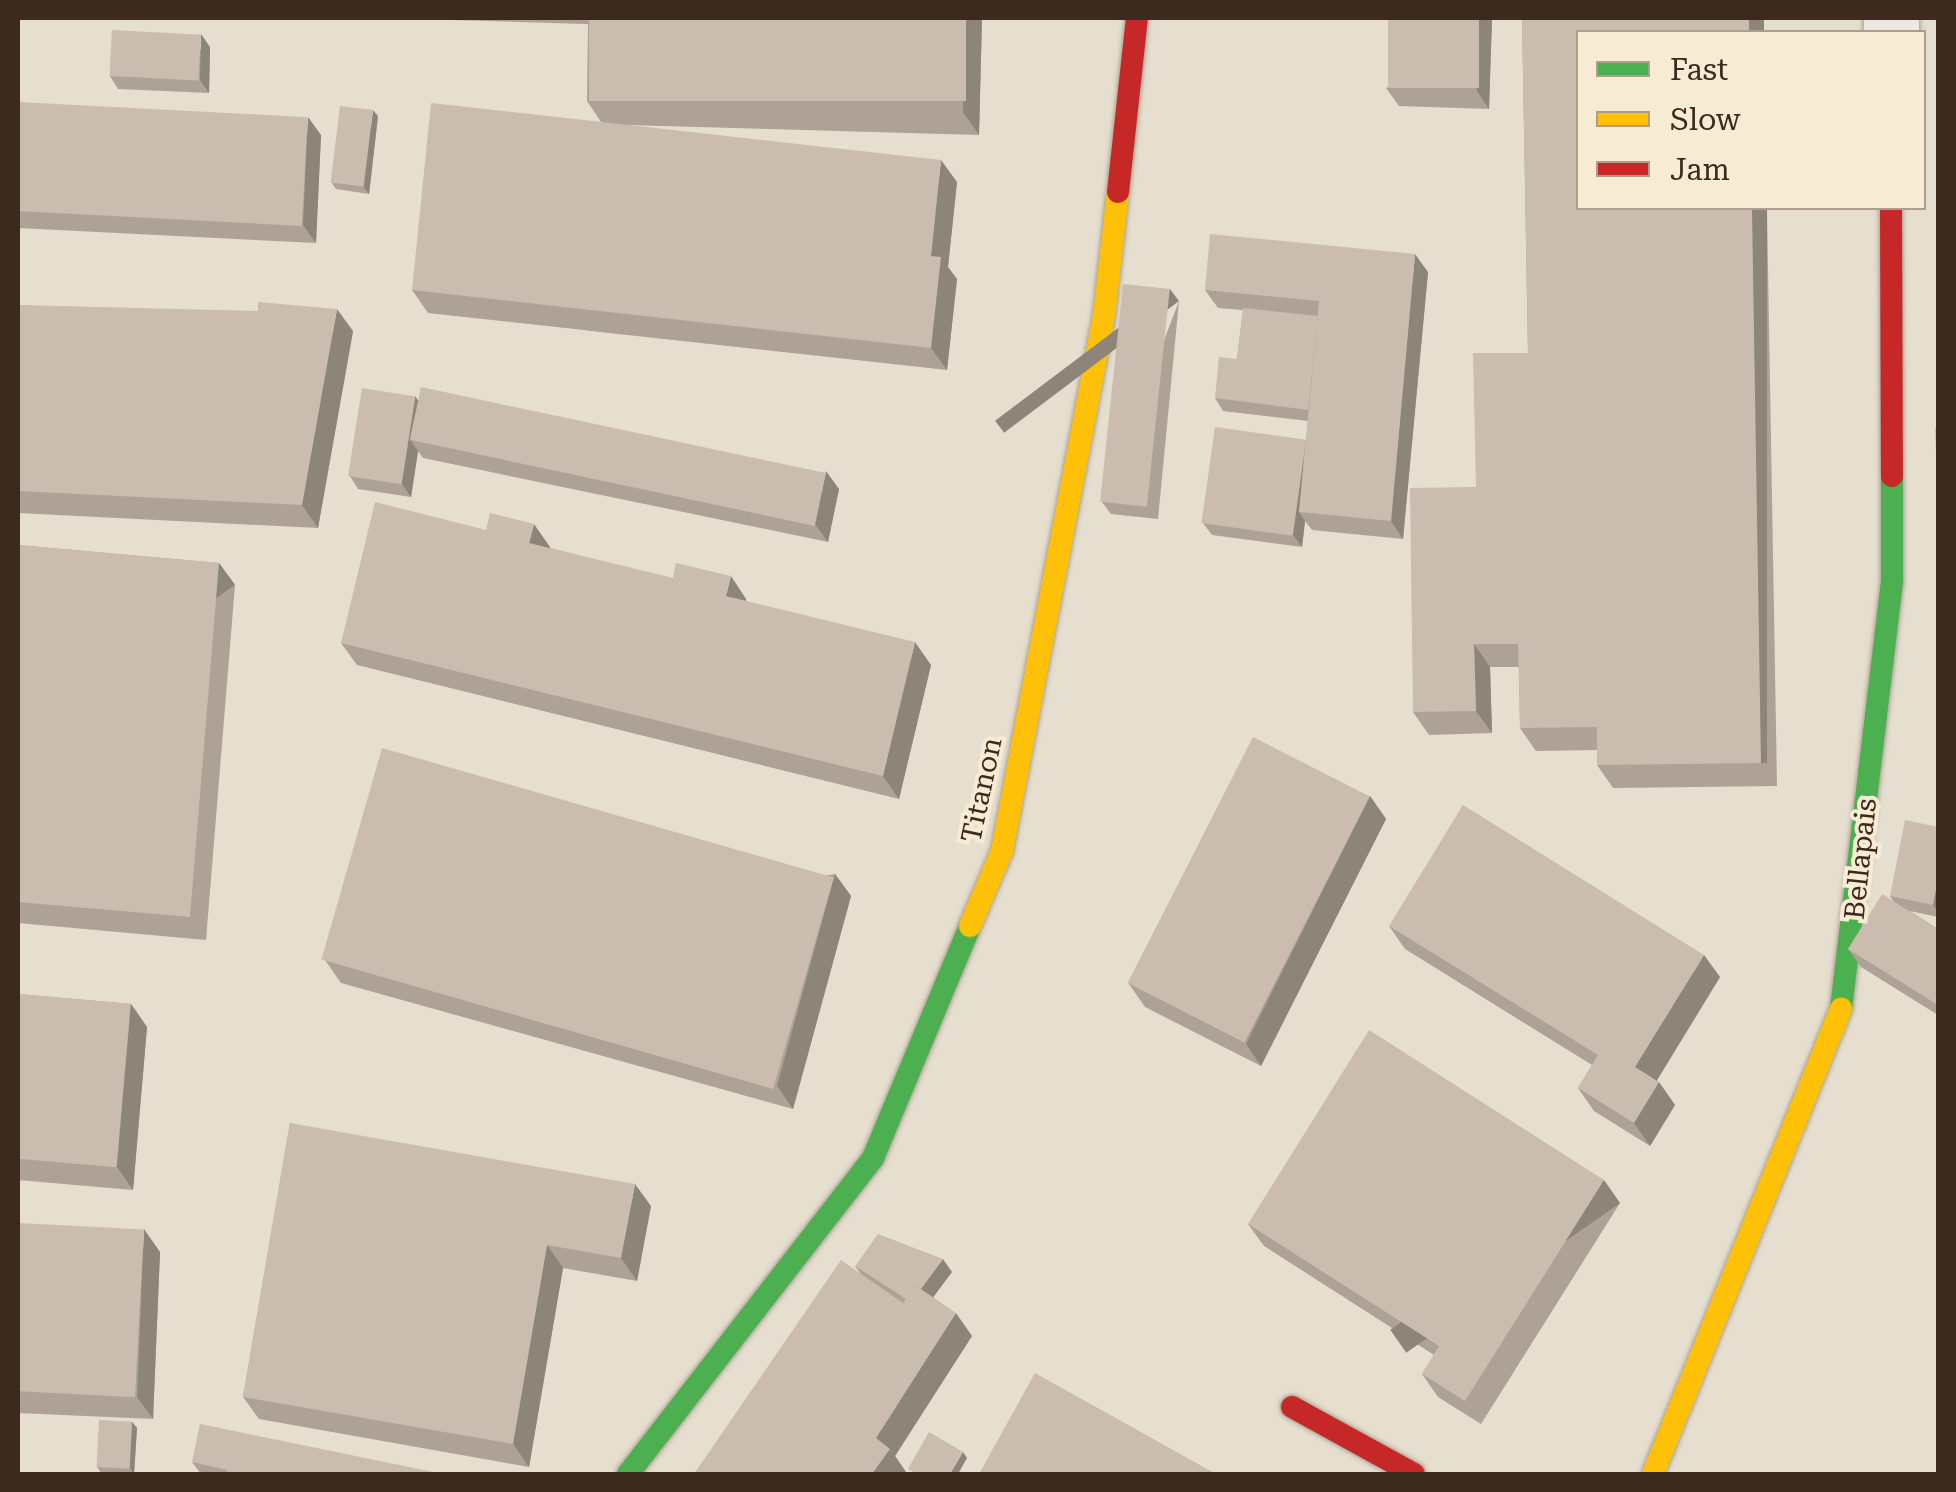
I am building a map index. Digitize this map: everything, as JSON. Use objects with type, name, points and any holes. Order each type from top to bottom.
[{"type":"street","name":"Titanon","points":[[628,1474],[872,1158],[1002,851],[1104,316],[1137,18]]},
{"type":"street","name":"Bellapais","points":[[1653,1474],[1845,998],[1892,578],[1892,210]]},
{"type":"street","points":[[1292,1407],[1414,1474]]},
{"type":"building","points":[[589,18],[966,18],[966,101],[589,101]]},
{"type":"building","points":[[1388,18],[1479,18],[1479,88],[1388,88]]},
{"type":"building","points":[[1522,18],[1749,18],[1749,30],[1576,30],[1576,210],[1752,210],[1761,763],[1597,765],[1597,727],[1520,728],[1518,644],[1474,644],[1476,711],[1413,712],[1410,488],[1476,487],[1473,353],[1528,353]]},
{"type":"building","points":[[112,30],[201,35],[198,81],[110,76]]},
{"type":"building","points":[[18,102],[308,117],[302,226],[18,211]]},
{"type":"building","points":[[431,103],[941,160],[931,256],[941,257],[931,348],[412,290]]},
{"type":"building","points":[[340,106],[373,110],[363,186],[331,182]]},
{"type":"building","points":[[1210,234],[1415,254],[1391,521],[1299,512],[1319,301],[1205,290]]},
{"type":"building","points":[[1123,284],[1170,289],[1147,507],[1100,502]]},
{"type":"building","points":[[258,302],[337,309],[302,505],[18,491],[18,305],[258,311]]},
{"type":"building","points":[[1243,308],[1318,316],[1308,410],[1215,398],[1219,357],[1237,359]]},
{"type":"building","points":[[421,387],[826,473],[815,526],[410,440]]},
{"type":"building","points":[[362,388],[415,396],[401,484],[348,476]]},
{"type":"building","points":[[1215,427],[1306,440],[1293,536],[1202,523]]},
{"type":"building","points":[[1938,427],[1938,481],[1937,481],[1935,428]]},
{"type":"building","points":[[375,502],[486,530],[490,513],[534,524],[529,543],[673,578],[676,563],[731,576],[726,596],[915,642],[883,776],[341,643]]},
{"type":"building","points":[[18,545],[219,563],[190,917],[18,902]]},
{"type":"building","points":[[1253,737],[1370,796],[1244,1042],[1128,983]]},
{"type":"building","points":[[382,748],[834,878],[773,1089],[321,959]]},
{"type":"building","points":[[1463,805],[1704,955],[1635,1067],[1659,1082],[1634,1123],[1578,1088],[1598,1055],[1389,926]]},
{"type":"building","points":[[1905,820],[1938,827],[1938,879],[1933,905],[1890,896]]},
{"type":"building","points":[[1882,894],[1938,929],[1938,1005],[1848,949]]},
{"type":"building","points":[[18,994],[131,1004],[116,1167],[18,1159]]},
{"type":"building","points":[[1369,1030],[1604,1180],[1465,1401],[1422,1374],[1439,1346],[1248,1224]]},
{"type":"building","points":[[290,1123],[635,1184],[621,1258],[547,1245],[513,1444],[243,1397]]},
{"type":"building","points":[[18,1223],[144,1230],[135,1397],[18,1391]]},
{"type":"building","points":[[878,1234],[943,1259],[921,1289],[915,1285],[906,1299],[855,1266]]},
{"type":"building","points":[[841,1260],[903,1303],[915,1285],[956,1313],[876,1438],[890,1449],[872,1474],[694,1474]]},
{"type":"building","points":[[1035,1373],[1216,1474],[979,1474]]},
{"type":"building","points":[[99,1420],[132,1422],[129,1469],[97,1467]]},
{"type":"building","points":[[200,1424],[443,1474],[226,1474],[227,1470],[192,1462]]},
{"type":"building","points":[[929,1432],[963,1452],[950,1474],[917,1474],[908,1469]]},
{"type":"traffic: fast","points":[[1841,1009],[1892,579],[1892,476]]},
{"type":"traffic: fast","points":[[628,1474],[873,1158],[970,926]]},
{"type":"traffic: slow","points":[[970,926],[1002,851],[1104,316],[1118,192]]},
{"type":"traffic: slow","points":[[1653,1474],[1841,1009]]},
{"type":"traffic: jam","points":[[1118,192],[1137,18]]},
{"type":"traffic: jam","points":[[1891,210],[1892,476]]},
{"type":"traffic: jam","points":[[1292,1407],[1414,1474]]}]
